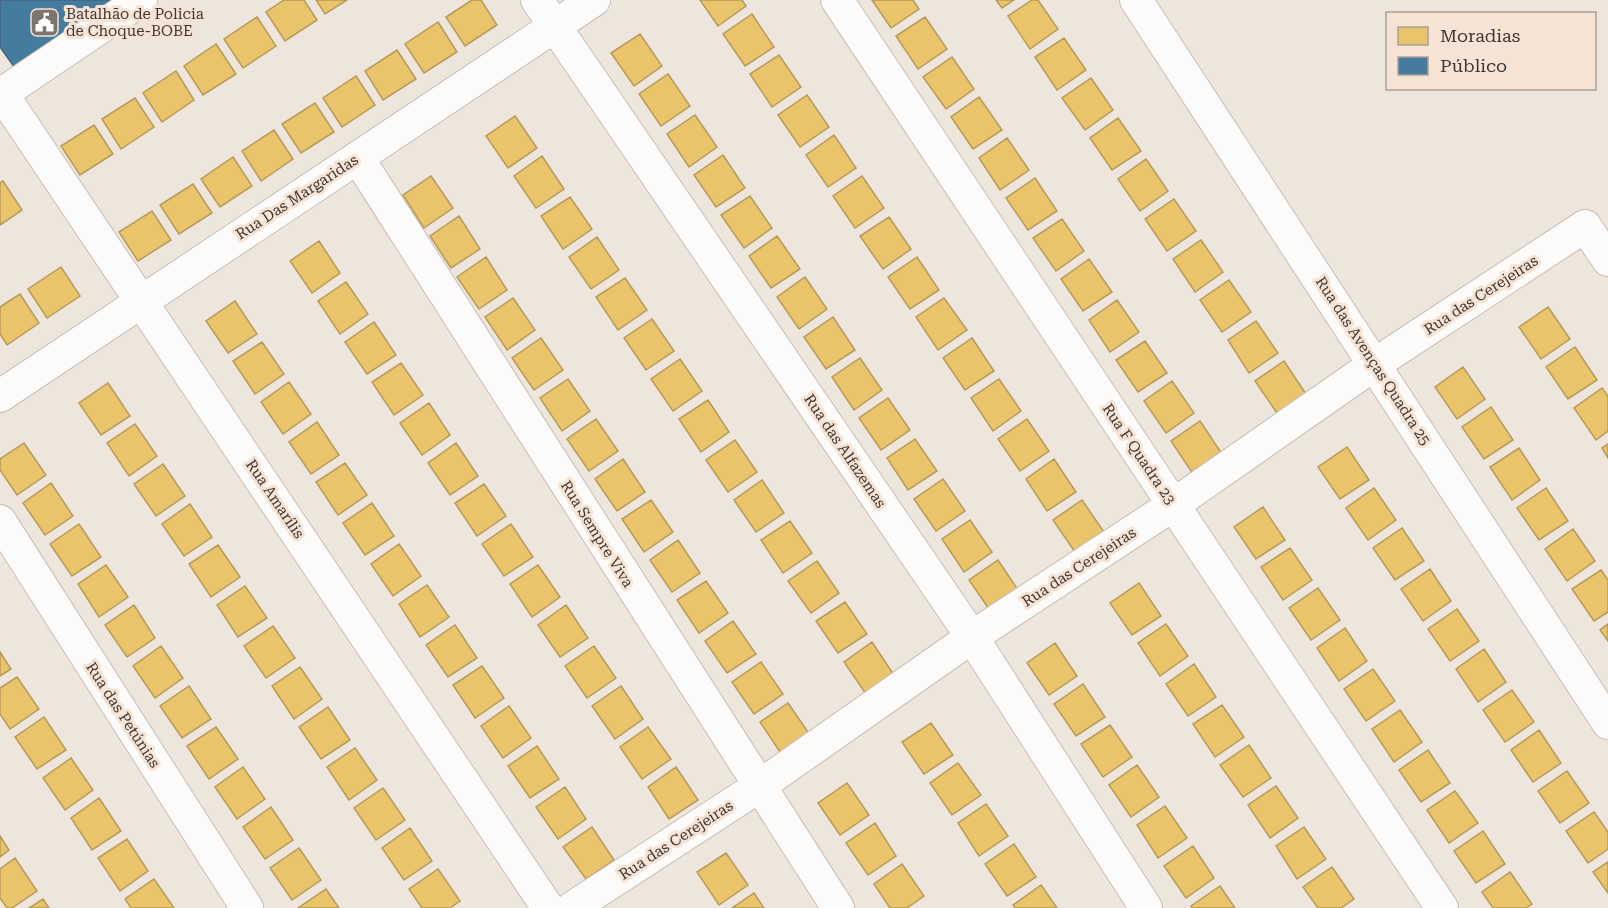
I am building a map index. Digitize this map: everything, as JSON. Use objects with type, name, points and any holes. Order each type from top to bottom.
[{"type":"street","points":[[1,93],[141,0]]},
{"type":"street","name":"Rua das Alfazemas","points":[[537,0],[972,637],[1146,908]]},
{"type":"street","name":"Rua Das Margaridas","points":[[0,396],[142,299],[594,0]]},
{"type":"street","name":"Rua F Quadra 23","points":[[837,0],[1442,908]]},
{"type":"street","name":"Rua das Avenças Quadra 25","points":[[1137,0],[1608,723]]},
{"type":"street","name":"Rua Amarílis","points":[[1,93],[142,299],[548,908]]},
{"type":"street","name":"Rua Sempre Viva","points":[[358,158],[758,787],[838,908]]},
{"type":"street","name":"Rua das Cerejeiras","points":[[572,908],[758,787],[972,637],[1173,506],[1375,364],[1585,226],[1608,260]]},
{"type":"street","name":"Rua das Petúnias","points":[[0,521],[247,908]]},
{"type":"building: Moradias","points":[[284,0],[304,0],[317,20],[285,41],[266,12]]},
{"type":"building: Moradias","points":[[316,0],[347,0],[325,14]]},
{"type":"building: Moradias","points":[[472,0],[481,0],[497,25],[465,46],[446,17]]},
{"type":"building: Moradias","points":[[700,0],[742,0],[746,6],[718,26]]},
{"type":"building: Moradias","points":[[872,0],[913,0],[919,9],[891,28]]},
{"type":"building: Moradias","points":[[996,0],[1014,0],[1002,8]]},
{"type":"building: Moradias","points":[[1032,0],[1038,0],[1058,29],[1030,49],[1008,16]]},
{"type":"building: Moradias","points":[[752,14],[774,47],[745,66],[723,34]]},
{"type":"building: Moradias","points":[[257,17],[276,46],[243,68],[224,39]]},
{"type":"building: Moradias","points":[[925,17],[947,49],[918,69],[896,36]]},
{"type":"building: Moradias","points":[[438,22],[457,52],[424,73],[405,44]]},
{"type":"building: Moradias","points":[[640,34],[662,66],[634,86],[611,53]]},
{"type":"building: Moradias","points":[[1064,38],[1086,70],[1057,90],[1035,57]]},
{"type":"building: Moradias","points":[[216,44],[236,74],[203,95],[184,66]]},
{"type":"building: Moradias","points":[[397,50],[416,79],[383,100],[365,71]]},
{"type":"building: Moradias","points":[[779,55],[801,87],[772,107],[750,74]]},
{"type":"building: Moradias","points":[[952,57],[974,89],[946,109],[923,77]]},
{"type":"building: Moradias","points":[[176,71],[194,100],[162,122],[143,93]]},
{"type":"building: Moradias","points":[[668,74],[690,106],[661,126],[639,94]]},
{"type":"building: Moradias","points":[[356,76],[375,105],[342,127],[323,98]]},
{"type":"building: Moradias","points":[[1091,78],[1113,110],[1085,130],[1062,98]]},
{"type":"building: Moradias","points":[[807,95],[829,127],[800,147],[778,115]]},
{"type":"building: Moradias","points":[[979,97],[1002,130],[973,149],[951,117]]},
{"type":"building: Moradias","points":[[135,98],[154,127],[121,149],[102,119]]},
{"type":"building: Moradias","points":[[315,103],[334,132],[301,153],[282,124]]},
{"type":"building: Moradias","points":[[695,115],[717,147],[689,167],[667,134]]},
{"type":"building: Moradias","points":[[515,116],[537,148],[508,168],[486,136]]},
{"type":"building: Moradias","points":[[1118,118],[1141,151],[1112,170],[1090,138]]},
{"type":"building: Moradias","points":[[94,125],[113,154],[80,175],[61,146]]},
{"type":"building: Moradias","points":[[274,130],[293,159],[261,181],[242,151]]},
{"type":"building: Moradias","points":[[834,135],[856,168],[828,187],[806,155]]},
{"type":"building: Moradias","points":[[1007,138],[1029,170],[1000,190],[979,158]]},
{"type":"building: Moradias","points":[[723,155],[745,188],[716,207],[694,175]]},
{"type":"building: Moradias","points":[[542,156],[564,189],[536,208],[514,176]]},
{"type":"building: Moradias","points":[[233,157],[252,186],[220,207],[201,179]]},
{"type":"building: Moradias","points":[[1146,159],[1168,191],[1140,211],[1118,179]]},
{"type":"building: Moradias","points":[[431,176],[453,208],[424,228],[403,195]]},
{"type":"building: Moradias","points":[[862,176],[884,208],[855,228],[833,196]]},
{"type":"building: Moradias","points":[[1035,178],[1057,211],[1028,230],[1006,198]]},
{"type":"building: Moradias","points":[[3,181],[22,210],[0,225],[0,183]]},
{"type":"building: Moradias","points":[[193,184],[212,213],[179,234],[160,205]]},
{"type":"building: Moradias","points":[[750,196],[772,228],[744,248],[721,215]]},
{"type":"building: Moradias","points":[[570,197],[592,229],[563,249],[541,216]]},
{"type":"building: Moradias","points":[[1174,199],[1196,231],[1167,251],[1145,219]]},
{"type":"building: Moradias","points":[[152,211],[171,240],[138,261],[119,232]]},
{"type":"building: Moradias","points":[[459,216],[480,249],[451,268],[430,236]]},
{"type":"building: Moradias","points":[[889,217],[911,249],[883,269],[860,236]]},
{"type":"building: Moradias","points":[[1062,219],[1084,251],[1056,271],[1033,238]]},
{"type":"building: Moradias","points":[[777,236],[800,269],[771,288],[749,256]]},
{"type":"building: Moradias","points":[[597,237],[619,270],[591,289],[569,257]]},
{"type":"building: Moradias","points":[[1201,240],[1223,272],[1195,292],[1173,259]]},
{"type":"building: Moradias","points":[[319,241],[340,273],[312,293],[290,261]]},
{"type":"building: Moradias","points":[[486,257],[507,290],[479,309],[457,277]]},
{"type":"building: Moradias","points":[[917,257],[939,290],[910,309],[888,277]]},
{"type":"building: Moradias","points":[[1089,259],[1112,292],[1083,311],[1061,279]]},
{"type":"building: Moradias","points":[[61,267],[80,296],[47,318],[28,289]]},
{"type":"building: Moradias","points":[[805,277],[827,309],[799,329],[777,297]]},
{"type":"building: Moradias","points":[[625,278],[647,310],[618,330],[596,297]]},
{"type":"building: Moradias","points":[[1229,280],[1251,312],[1222,332],[1200,300]]},
{"type":"building: Moradias","points":[[346,282],[368,314],[340,334],[318,301]]},
{"type":"building: Moradias","points":[[20,294],[39,323],[7,345],[0,334],[0,307]]},
{"type":"building: Moradias","points":[[513,298],[535,330],[507,350],[485,317]]},
{"type":"building: Moradias","points":[[944,298],[967,330],[938,350],[916,317]]},
{"type":"building: Moradias","points":[[1117,300],[1139,332],[1110,352],[1089,320]]},
{"type":"building: Moradias","points":[[235,301],[257,334],[228,353],[206,321]]},
{"type":"building: Moradias","points":[[1548,307],[1570,339],[1541,359],[1519,327]]},
{"type":"building: Moradias","points":[[833,317],[855,350],[826,369],[804,337]]},
{"type":"building: Moradias","points":[[652,319],[674,351],[646,370],[624,338]]},
{"type":"building: Moradias","points":[[1256,321],[1278,353],[1249,373],[1228,340]]},
{"type":"building: Moradias","points":[[374,322],[396,355],[367,374],[345,342]]},
{"type":"building: Moradias","points":[[541,338],[563,370],[534,390],[512,358]]},
{"type":"building: Moradias","points":[[972,338],[994,371],[965,390],[943,358]]},
{"type":"building: Moradias","points":[[1145,341],[1167,373],[1138,392],[1116,360]]},
{"type":"building: Moradias","points":[[262,342],[284,374],[255,394],[233,361]]},
{"type":"building: Moradias","points":[[1575,347],[1597,380],[1568,399],[1546,367]]},
{"type":"building: Moradias","points":[[860,358],[882,390],[854,410],[832,377]]},
{"type":"building: Moradias","points":[[680,359],[702,391],[673,411],[651,379]]},
{"type":"building: Moradias","points":[[1284,361],[1306,394],[1277,413],[1255,381]]},
{"type":"building: Moradias","points":[[401,363],[423,395],[394,415],[372,382]]},
{"type":"building: Moradias","points":[[1463,367],[1485,399],[1457,419],[1435,387]]},
{"type":"building: Moradias","points":[[568,379],[590,411],[562,431],[540,398]]},
{"type":"building: Moradias","points":[[999,379],[1021,411],[993,431],[971,398]]},
{"type":"building: Moradias","points":[[1172,381],[1194,413],[1166,433],[1144,401]]},
{"type":"building: Moradias","points":[[289,382],[311,414],[283,434],[261,402]]},
{"type":"building: Moradias","points":[[108,383],[130,416],[101,435],[79,403]]},
{"type":"building: Moradias","points":[[1602,388],[1608,396],[1608,431],[1596,440],[1574,408]]},
{"type":"building: Moradias","points":[[888,398],[910,430],[881,450],[859,418]]},
{"type":"building: Moradias","points":[[708,400],[729,432],[701,452],[679,419]]},
{"type":"building: Moradias","points":[[429,403],[450,435],[422,455],[400,423]]},
{"type":"building: Moradias","points":[[1491,407],[1513,440],[1484,459],[1462,427]]},
{"type":"building: Moradias","points":[[596,419],[618,451],[589,471],[567,439]]},
{"type":"building: Moradias","points":[[1027,419],[1049,451],[1020,471],[998,439]]},
{"type":"building: Moradias","points":[[1200,421],[1222,454],[1193,474],[1171,441]]},
{"type":"building: Moradias","points":[[317,422],[339,455],[311,474],[289,442]]},
{"type":"building: Moradias","points":[[135,424],[157,456],[129,476],[107,443]]},
{"type":"building: Moradias","points":[[915,439],[937,471],[908,490],[887,458]]},
{"type":"building: Moradias","points":[[735,440],[757,472],[728,492],[706,460]]},
{"type":"building: Moradias","points":[[24,443],[46,475],[17,495],[0,470],[0,459]]},
{"type":"building: Moradias","points":[[456,443],[478,476],[450,495],[428,463]]},
{"type":"building: Moradias","points":[[1608,444],[1608,458],[1602,448]]},
{"type":"building: Moradias","points":[[1347,447],[1369,480],[1340,499],[1318,467]]},
{"type":"building: Moradias","points":[[1519,448],[1540,480],[1512,500],[1490,467]]},
{"type":"building: Moradias","points":[[623,459],[645,492],[617,511],[595,479]]},
{"type":"building: Moradias","points":[[1054,459],[1076,492],[1047,511],[1026,479]]},
{"type":"building: Moradias","points":[[345,463],[367,495],[338,515],[316,482]]},
{"type":"building: Moradias","points":[[163,464],[185,496],[156,516],[134,484]]},
{"type":"building: Moradias","points":[[943,479],[965,511],[936,531],[914,499]]},
{"type":"building: Moradias","points":[[762,480],[784,513],[756,532],[734,500]]},
{"type":"building: Moradias","points":[[51,483],[73,516],[45,535],[23,503]]},
{"type":"building: Moradias","points":[[484,484],[506,516],[477,536],[455,503]]},
{"type":"building: Moradias","points":[[1374,488],[1396,520],[1368,540],[1346,508]]},
{"type":"building: Moradias","points":[[1546,488],[1568,521],[1539,540],[1517,508]]},
{"type":"building: Moradias","points":[[651,500],[673,532],[644,552],[622,519]]},
{"type":"building: Moradias","points":[[1082,500],[1104,532],[1075,552],[1053,520]]},
{"type":"building: Moradias","points":[[372,503],[394,536],[365,555],[343,523]]},
{"type":"building: Moradias","points":[[190,504],[212,537],[184,556],[162,524]]},
{"type":"building: Moradias","points":[[1263,507],[1285,540],[1256,559],[1234,527]]},
{"type":"building: Moradias","points":[[970,520],[992,552],[964,572],[942,539]]},
{"type":"building: Moradias","points":[[790,521],[812,553],[783,573],[761,540]]},
{"type":"building: Moradias","points":[[79,524],[101,557],[72,576],[50,544]]},
{"type":"building: Moradias","points":[[511,524],[533,557],[504,576],[482,544]]},
{"type":"building: Moradias","points":[[1402,528],[1424,561],[1395,580],[1373,548]]},
{"type":"building: Moradias","points":[[1573,529],[1595,561],[1567,581],[1545,549]]},
{"type":"building: Moradias","points":[[678,540],[700,573],[672,592],[650,560]]},
{"type":"building: Moradias","points":[[399,544],[421,576],[393,596],[371,564]]},
{"type":"building: Moradias","points":[[218,545],[240,577],[211,597],[189,564]]},
{"type":"building: Moradias","points":[[1290,548],[1312,580],[1283,600],[1261,567]]},
{"type":"building: Moradias","points":[[998,560],[1020,593],[991,612],[969,580]]},
{"type":"building: Moradias","points":[[817,561],[839,593],[811,613],[788,581]]},
{"type":"building: Moradias","points":[[106,565],[128,597],[99,617],[78,584]]},
{"type":"building: Moradias","points":[[538,565],[560,597],[532,617],[510,584]]},
{"type":"building: Moradias","points":[[1430,569],[1451,601],[1423,621],[1401,589]]},
{"type":"building: Moradias","points":[[1601,570],[1608,580],[1608,612],[1594,621],[1572,589]]},
{"type":"building: Moradias","points":[[706,581],[728,613],[699,633],[677,600]]},
{"type":"building: Moradias","points":[[1139,583],[1161,616],[1132,635],[1110,603]]},
{"type":"building: Moradias","points":[[427,585],[449,617],[420,637],[399,604]]},
{"type":"building: Moradias","points":[[245,586],[267,618],[238,637],[217,605]]},
{"type":"building: Moradias","points":[[1318,588],[1340,620],[1311,640],[1289,608]]},
{"type":"building: Moradias","points":[[845,602],[867,634],[838,653],[816,621]]},
{"type":"building: Moradias","points":[[134,605],[155,638],[127,657],[105,625]]},
{"type":"building: Moradias","points":[[566,605],[588,638],[560,657],[538,625]]},
{"type":"building: Moradias","points":[[1457,609],[1479,641],[1450,661],[1428,629]]},
{"type":"building: Moradias","points":[[733,621],[756,654],[727,673],[705,641]]},
{"type":"building: Moradias","points":[[1166,624],[1188,656],[1160,676],[1138,643]]},
{"type":"building: Moradias","points":[[1608,624],[1608,641],[1600,630]]},
{"type":"building: Moradias","points":[[455,625],[477,658],[448,677],[426,645]]},
{"type":"building: Moradias","points":[[273,626],[295,658],[266,678],[244,646]]},
{"type":"building: Moradias","points":[[1345,628],[1367,661],[1339,681],[1317,648]]},
{"type":"building: Moradias","points":[[872,642],[894,675],[866,694],[844,662]]},
{"type":"building: Moradias","points":[[1055,643],[1077,676],[1049,695],[1027,663]]},
{"type":"building: Moradias","points":[[161,646],[183,678],[155,698],[133,666]]},
{"type":"building: Moradias","points":[[594,646],[616,678],[587,698],[565,666]]},
{"type":"building: Moradias","points":[[1484,649],[1506,682],[1478,702],[1456,669]]},
{"type":"building: Moradias","points":[[0,652],[11,669],[0,676]]},
{"type":"building: Moradias","points":[[761,662],[783,694],[754,714],[732,682]]},
{"type":"building: Moradias","points":[[1194,664],[1216,697],[1188,716],[1166,684]]},
{"type":"building: Moradias","points":[[482,666],[504,698],[475,718],[453,685]]},
{"type":"building: Moradias","points":[[300,667],[322,699],[294,719],[272,686]]},
{"type":"building: Moradias","points":[[1373,669],[1395,701],[1366,721],[1344,689]]},
{"type":"building: Moradias","points":[[17,677],[39,709],[10,729],[0,714],[0,688]]},
{"type":"building: Moradias","points":[[1083,684],[1105,717],[1076,736],[1054,704]]},
{"type":"building: Moradias","points":[[189,686],[211,719],[182,738],[160,706]]},
{"type":"building: Moradias","points":[[621,686],[643,719],[615,739],[592,706]]},
{"type":"building: Moradias","points":[[1512,690],[1534,722],[1505,742],[1483,710]]},
{"type":"building: Moradias","points":[[788,703],[810,735],[782,755],[760,722]]},
{"type":"building: Moradias","points":[[1222,705],[1244,737],[1215,757],[1193,724]]},
{"type":"building: Moradias","points":[[509,706],[531,738],[503,758],[481,726]]},
{"type":"building: Moradias","points":[[328,707],[350,740],[321,759],[299,727]]},
{"type":"building: Moradias","points":[[1400,710],[1422,742],[1394,762],[1372,729]]},
{"type":"building: Moradias","points":[[44,717],[66,750],[37,769],[15,737]]},
{"type":"building: Moradias","points":[[931,723],[953,755],[924,774],[902,742]]},
{"type":"building: Moradias","points":[[1110,725],[1132,757],[1103,777],[1081,744]]},
{"type":"building: Moradias","points":[[216,727],[238,759],[209,779],[187,746]]},
{"type":"building: Moradias","points":[[648,727],[671,759],[642,779],[620,747]]},
{"type":"building: Moradias","points":[[1539,730],[1561,763],[1533,782],[1511,750]]},
{"type":"building: Moradias","points":[[1249,745],[1271,778],[1243,797],[1220,765]]},
{"type":"building: Moradias","points":[[537,746],[559,779],[530,798],[508,766]]},
{"type":"building: Moradias","points":[[355,748],[377,780],[349,800],[327,767]]},
{"type":"building: Moradias","points":[[1428,750],[1450,783],[1421,802],[1399,770]]},
{"type":"building: Moradias","points":[[71,758],[93,790],[65,810],[43,778]]},
{"type":"building: Moradias","points":[[958,763],[981,795],[952,815],[930,783]]},
{"type":"building: Moradias","points":[[1137,765],[1159,797],[1131,817],[1109,785]]},
{"type":"building: Moradias","points":[[243,767],[265,799],[237,819],[215,787]]},
{"type":"building: Moradias","points":[[676,767],[698,800],[669,819],[648,787]]},
{"type":"building: Moradias","points":[[1567,771],[1589,803],[1560,823],[1538,791]]},
{"type":"building: Moradias","points":[[847,783],[869,815],[840,835],[818,803]]},
{"type":"building: Moradias","points":[[1276,786],[1298,818],[1270,838],[1248,805]]},
{"type":"building: Moradias","points":[[565,787],[586,819],[558,839],[536,807]]},
{"type":"building: Moradias","points":[[383,788],[405,820],[376,840],[354,808]]},
{"type":"building: Moradias","points":[[1455,791],[1478,823],[1449,843],[1427,810]]},
{"type":"building: Moradias","points":[[99,798],[121,831],[92,850],[71,818]]},
{"type":"building: Moradias","points":[[986,804],[1008,836],[979,856],[958,823]]},
{"type":"building: Moradias","points":[[1165,806],[1187,838],[1158,858],[1137,825]]},
{"type":"building: Moradias","points":[[271,807],[293,840],[265,859],[243,827]]},
{"type":"building: Moradias","points":[[1594,812],[1608,832],[1608,849],[1588,863],[1566,831]]},
{"type":"building: Moradias","points":[[875,823],[896,856],[868,875],[846,843]]},
{"type":"building: Moradias","points":[[592,827],[614,860],[586,879],[563,847]]},
{"type":"building: Moradias","points":[[1304,827],[1326,859],[1297,879],[1276,846]]},
{"type":"building: Moradias","points":[[410,828],[432,861],[404,880],[382,848]]},
{"type":"building: Moradias","points":[[1483,831],[1505,864],[1476,883],[1454,851]]},
{"type":"building: Moradias","points":[[0,836],[9,850],[0,857]]},
{"type":"building: Moradias","points":[[127,839],[148,871],[120,891],[98,858]]},
{"type":"building: Moradias","points":[[1014,844],[1036,877],[1007,896],[985,864]]},
{"type":"building: Moradias","points":[[1193,846],[1214,878],[1186,898],[1164,866]]},
{"type":"building: Moradias","points":[[299,848],[321,880],[292,900],[270,868]]},
{"type":"building: Moradias","points":[[726,853],[748,885],[719,905],[697,872]]},
{"type":"building: Moradias","points":[[15,858],[37,891],[12,908],[7,908],[0,898],[0,869]]},
{"type":"building: Moradias","points":[[1608,862],[1608,893],[1593,872]]},
{"type":"building: Moradias","points":[[902,864],[924,896],[907,908],[890,908],[874,884]]},
{"type":"building: Moradias","points":[[1332,867],[1354,899],[1341,908],[1318,908],[1303,887]]},
{"type":"building: Moradias","points":[[438,869],[460,901],[450,908],[422,908],[409,889]]},
{"type":"building: Moradias","points":[[1510,872],[1532,904],[1526,908],[1493,908],[1482,892]]},
{"type":"building: Moradias","points":[[154,879],[174,908],[131,908],[125,899]]},
{"type":"building: Moradias","points":[[1041,885],[1057,908],[1015,908],[1013,905]]},
{"type":"building: Moradias","points":[[1220,886],[1235,908],[1192,908],[1191,906]]},
{"type":"building: Moradias","points":[[326,889],[339,908],[298,908]]},
{"type":"building: Moradias","points":[[754,893],[764,908],[732,908]]},
{"type":"building: Moradias","points":[[43,899],[49,908],[29,908]]},
{"type":"building: Público","name":"Batalhão de Policia de Choque-BOBE","points":[[0,0],[125,0],[17,71],[0,47]]},
{"type":"place","name":"Batalhão de Policia de Choque-BOBE","points":[[45,23]]}]
